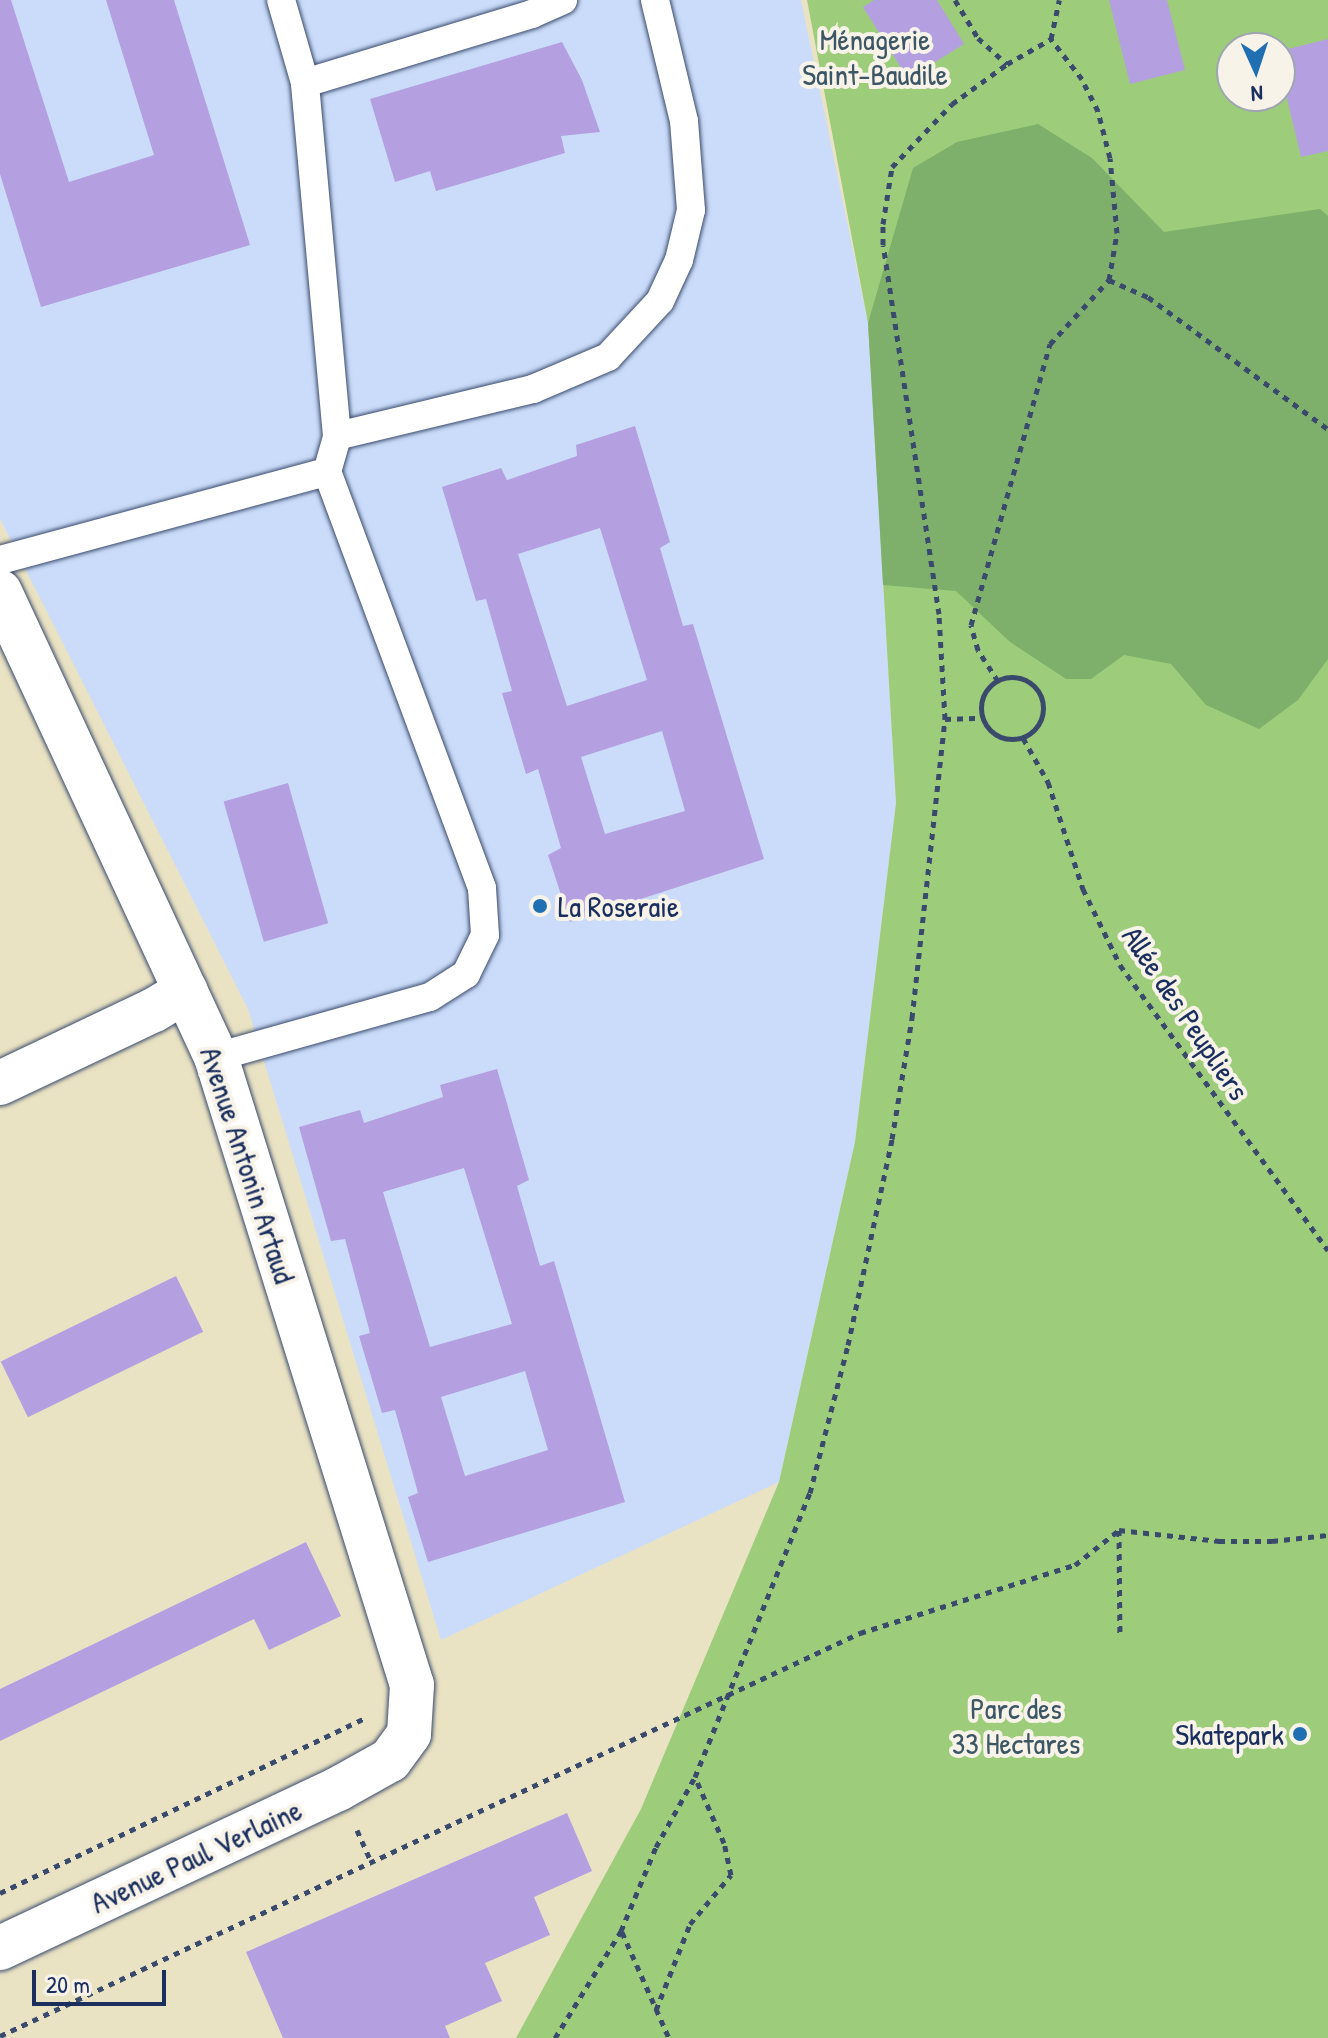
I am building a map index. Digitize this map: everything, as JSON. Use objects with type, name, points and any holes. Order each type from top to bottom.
[{"type":"street","name":"Avenue Antonin Artaud","points":[[0,592],[216,1057],[412,1685],[409,1734],[390,1760]]},
{"type":"street","points":[[0,1083],[154,1010],[186,991]]},
{"type":"street","name":"Avenue Paul Verlaine","points":[[0,1948],[338,1789],[390,1760]]},
{"type":"lane","points":[[216,1057],[430,997],[466,974],[485,935],[482,888],[327,472],[337,436],[305,83],[281,0]]},
{"type":"lane","points":[[305,83],[532,14],[563,0]]},
{"type":"lane","points":[[337,436],[533,389],[608,357],[660,301],[679,260],[691,210],[684,121],[655,0]]},
{"type":"lane","points":[[0,560],[327,472]]},
{"type":"path","points":[[955,0],[978,38],[1007,64]]},
{"type":"path","points":[[555,2038],[621,1931],[656,1847],[695,1777],[810,1493],[848,1345],[892,1139],[912,1018],[945,719],[939,614],[883,224],[892,167],[952,104],[1007,64],[1051,39],[1059,0]]},
{"type":"path","points":[[998,681],[978,650],[971,625],[1050,344],[1109,280],[1117,233],[1110,158],[1098,111],[1082,79],[1051,39]]},
{"type":"path","points":[[1109,280],[1148,297],[1328,429]]},
{"type":"path","points":[[1007,677],[1027,681],[1041,696],[1043,716],[1032,733],[1023,738],[1013,740],[995,734],[982,718],[981,701],[990,686],[998,681],[1007,677]]},
{"type":"path","points":[[945,719],[982,718]]},
{"type":"path","name":"Allée des Peupliers","points":[[1023,738],[1048,782],[1083,889],[1120,965],[1328,1250]]},
{"type":"path","points":[[1119,1530],[1120,1637]]},
{"type":"path","points":[[0,2036],[860,1633],[1075,1565],[1119,1530],[1219,1541],[1272,1541],[1328,1535]]},
{"type":"path","points":[[0,1893],[370,1716]]},
{"type":"path","points":[[656,2010],[690,1924],[731,1875],[724,1843],[695,1777]]},
{"type":"path","points":[[621,1931],[669,2038]]},
{"type":"shaded area","name":"La Roseraie","points":[[0,0],[801,0],[868,323],[896,803],[855,1142],[779,1482],[441,1640],[248,1009],[0,519]]},
{"type":"green space","name":"Parc des 33 Hectares","points":[[807,0],[1328,0],[1328,2038],[516,2038],[641,1809],[779,1482],[855,1142],[896,803],[868,323]]},
{"type":"green space","points":[[1038,124],[1092,158],[1164,232],[1320,209],[1328,216],[1328,659],[1298,700],[1259,729],[1206,705],[1171,664],[1124,655],[1091,679],[1066,679],[1010,642],[956,591],[883,585],[868,323],[913,168],[957,142]]},
{"type":"building","points":[[0,0],[11,0],[69,182],[154,155],[106,0],[174,0],[250,245],[41,307],[0,174]]},
{"type":"building","points":[[874,0],[937,0],[964,44],[908,79],[863,7]]},
{"type":"building","points":[[1109,0],[1167,0],[1185,70],[1130,84]]},
{"type":"building","points":[[1328,39],[1328,151],[1301,157],[1290,112],[1296,112],[1296,47]]},
{"type":"building","points":[[562,42],[582,80],[600,132],[561,136],[565,153],[436,191],[430,171],[395,182],[370,99]]},
{"type":"building","points":[[635,426],[670,542],[660,548],[683,626],[693,624],[764,859],[570,922],[548,855],[561,848],[538,769],[526,774],[502,693],[512,691],[486,599],[476,601],[442,487],[501,468],[507,480],[577,456],[576,445]],"holes":[[[600,528],[647,680],[567,706],[518,554]],[[662,731],[685,811],[605,834],[581,757]]]},
{"type":"building","points":[[288,783],[328,923],[264,942],[224,801]]},
{"type":"building","points":[[497,1069],[529,1180],[517,1186],[540,1266],[554,1261],[625,1502],[428,1562],[408,1497],[418,1493],[395,1410],[382,1413],[359,1336],[370,1333],[345,1239],[331,1241],[299,1127],[360,1110],[364,1123],[443,1097],[440,1085]],"holes":[[[464,1168],[512,1324],[430,1347],[383,1192]],[[525,1371],[548,1450],[465,1476],[441,1397]]]},
{"type":"building","points":[[176,1276],[203,1332],[28,1417],[1,1361]]},
{"type":"building","points":[[306,1542],[341,1616],[269,1650],[254,1619],[0,1741],[0,1689]]},
{"type":"building","points":[[567,1813],[592,1871],[534,1897],[550,1935],[485,1963],[502,2001],[445,2026],[450,2038],[283,2038],[246,1952]]},
{"type":"place","name":"La Roseraie","points":[[540,906]]},
{"type":"place","name":"Skatepark","points":[[1300,1734]]},
{"type":"park label","name":"Ménagerie Saint-Baudile","points":[[875,56]]}]
